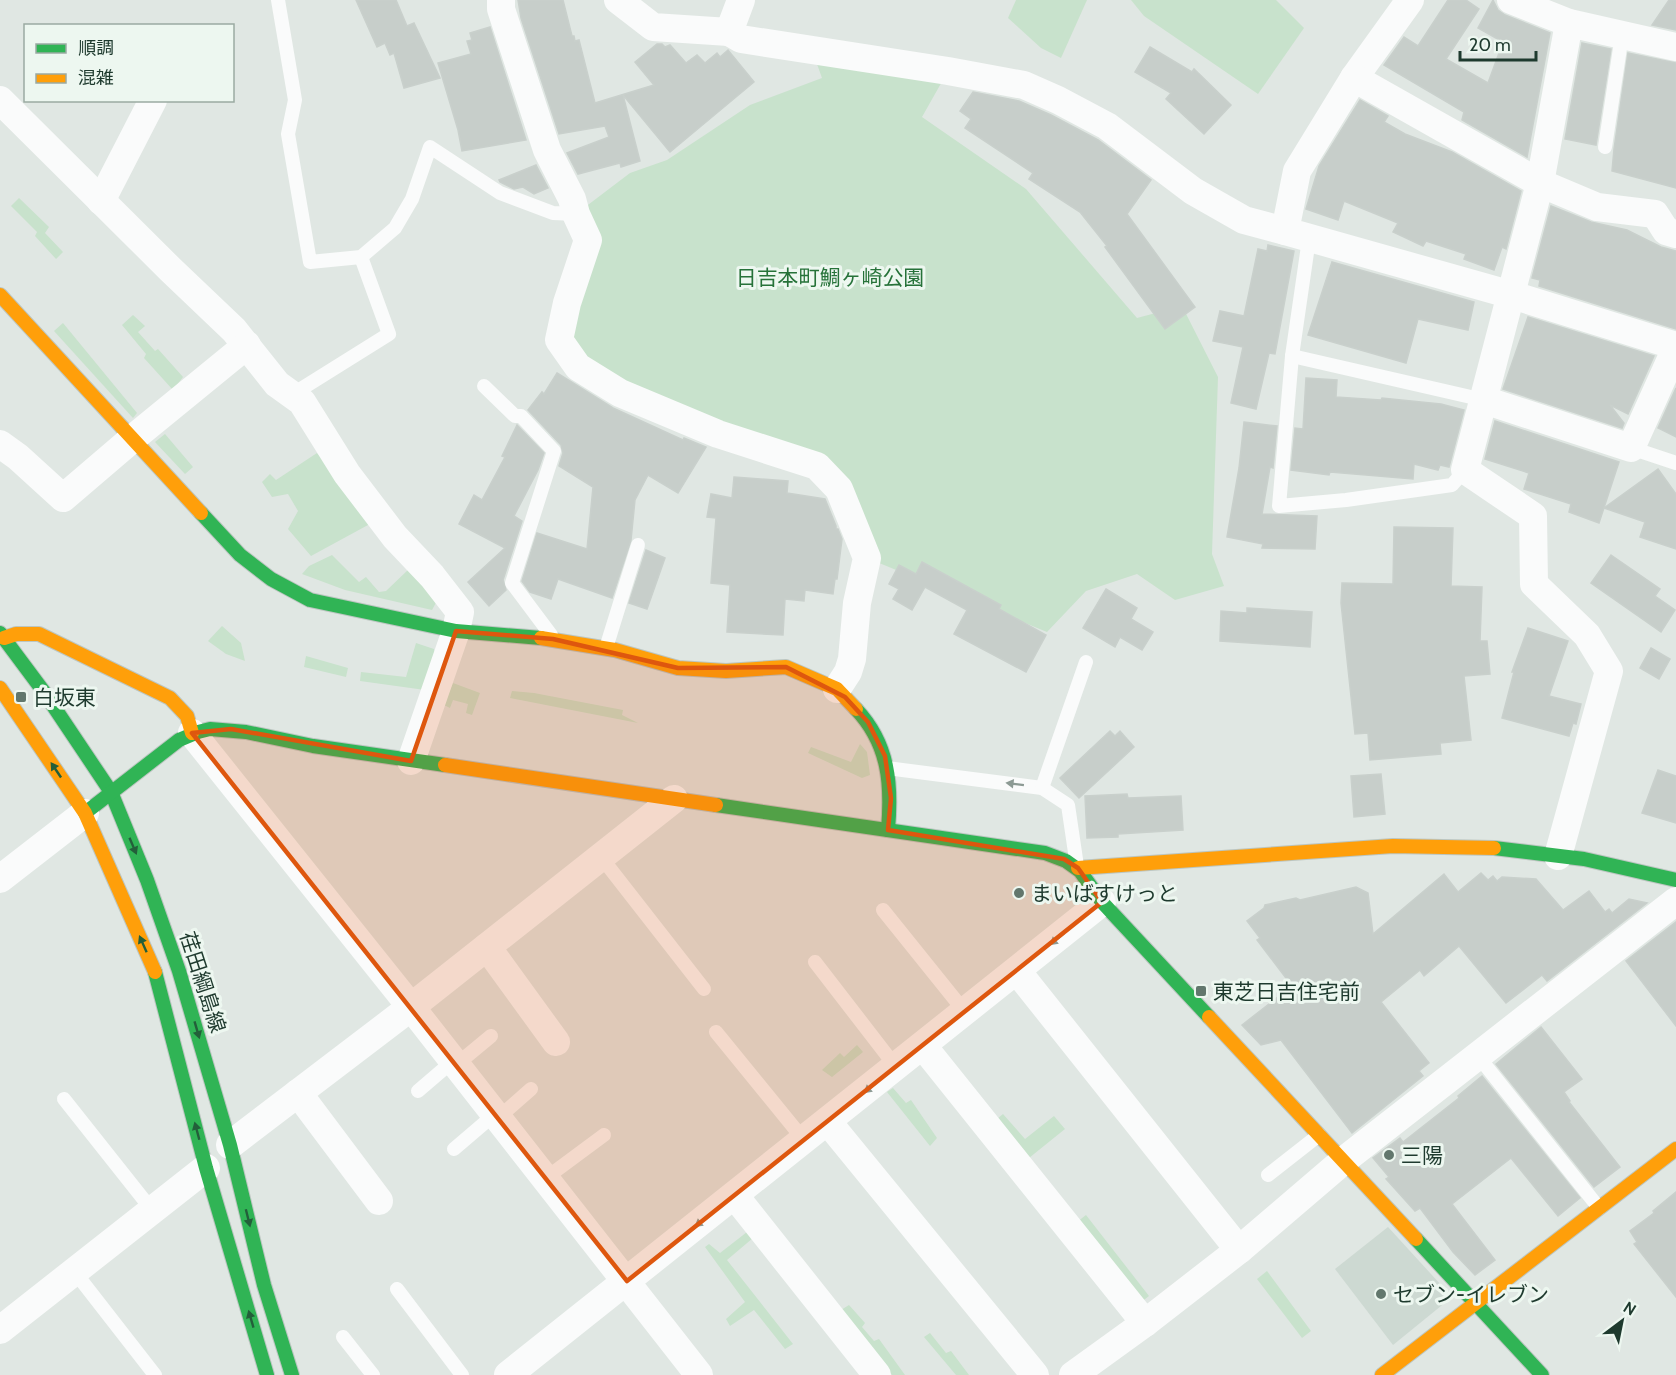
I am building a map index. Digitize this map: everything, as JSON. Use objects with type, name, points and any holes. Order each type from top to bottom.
[{"type":"street","points":[[501,0],[501,9],[547,150],[572,199],[588,240],[567,303],[559,340],[578,367],[620,393],[718,434],[818,466],[839,489],[867,558],[857,603],[852,658],[848,672],[837,689]]},
{"type":"street","points":[[618,0],[653,27],[729,32],[741,39],[1024,85],[1107,126],[1193,191],[1244,220],[1512,295],[1676,347],[1631,448],[1484,400]]},
{"type":"street","points":[[729,32],[741,0]]},
{"type":"street","points":[[1297,235],[1297,171],[1354,78],[1410,0]]},
{"type":"street","points":[[1510,0],[1569,23],[1676,46]]},
{"type":"street","points":[[1558,856],[1609,670],[1587,635],[1534,584],[1533,516],[1465,470],[1540,183],[1569,23]]},
{"type":"street","points":[[1354,78],[1540,183],[1597,207],[1655,214],[1666,231],[1676,234]]},
{"type":"street","points":[[0,100],[234,330],[277,384],[303,402],[347,474],[394,537],[432,576],[460,612],[456,632],[411,761]]},
{"type":"street","points":[[101,201],[152,102]]},
{"type":"street","points":[[0,295],[240,555],[271,579],[310,600],[456,632],[553,639],[606,648],[678,668],[726,671],[786,667],[837,689],[868,722],[885,756],[891,798],[888,830]]},
{"type":"street","points":[[0,444],[18,457],[63,498],[247,345]]},
{"type":"street","points":[[2,636],[39,634],[170,698],[187,716],[192,733],[411,1007],[699,1375]]},
{"type":"street","name":"荏田綱島線","points":[[2,636],[44,692],[111,792],[147,880],[179,971],[230,1145],[264,1285],[292,1375]]},
{"type":"street","name":"荏田綱島線","points":[[0,688],[85,813],[153,965],[206,1168],[267,1375]]},
{"type":"street","points":[[0,879],[179,740],[192,733],[211,729],[231,729],[313,746],[888,830],[1045,854],[1064,859],[1078,868],[1102,902],[1542,1375]]},
{"type":"street","points":[[230,1145],[487,948],[674,799]]},
{"type":"street","points":[[1078,868],[1393,846],[1491,848],[1584,859],[1676,880]]},
{"type":"street","points":[[508,1375],[1102,902]]},
{"type":"street","points":[[1073,1375],[1239,1250],[1343,1161],[1676,902]]},
{"type":"street","points":[[487,948],[556,1042]]},
{"type":"street","points":[[1017,971],[1239,1250]]},
{"type":"street","points":[[923,1046],[1145,1323]]},
{"type":"street","points":[[298,1094],[379,1201]]},
{"type":"street","points":[[828,1122],[1035,1375]]},
{"type":"street","points":[[1382,1375],[1676,1149]]},
{"type":"street","points":[[0,1330],[206,1168]]},
{"type":"street","points":[[735,1196],[877,1375]]},
{"type":"lane","points":[[278,0],[295,100],[288,134],[310,262],[361,257],[395,228],[412,199],[430,147],[500,193],[553,213],[576,214]]},
{"type":"lane","points":[[1605,147],[1622,35]]},
{"type":"lane","points":[[1297,235],[1292,356],[1279,506],[1346,500],[1452,485],[1465,470]]},
{"type":"lane","points":[[293,394],[389,334],[361,257]]},
{"type":"lane","points":[[1292,356],[1484,400]]},
{"type":"lane","points":[[484,386],[515,416],[521,416],[554,451],[512,583],[553,639]]},
{"type":"lane","points":[[1631,448],[1676,463]]},
{"type":"lane","points":[[606,648],[638,545]]},
{"type":"lane","points":[[1042,788],[1086,662]]},
{"type":"lane","points":[[887,768],[1042,788],[1068,805],[1078,868]]},
{"type":"lane","points":[[601,857],[704,989]]},
{"type":"lane","points":[[883,910],[965,1012]]},
{"type":"lane","points":[[815,962],[896,1067]]},
{"type":"lane","points":[[716,1032],[804,1140]]},
{"type":"lane","points":[[418,1091],[491,1036]]},
{"type":"lane","points":[[1478,1056],[1599,1209]]},
{"type":"lane","points":[[454,1149],[531,1089]]},
{"type":"lane","points":[[64,1100],[153,1210]]},
{"type":"lane","points":[[546,1178],[604,1135]]},
{"type":"lane","points":[[1268,1175],[1318,1135]]},
{"type":"lane","points":[[75,1271],[155,1375]]},
{"type":"lane","points":[[397,1289],[462,1375]]},
{"type":"lane","points":[[343,1337],[373,1375]]},
{"type":"highlighted area","points":[[456,631],[553,639],[678,668],[786,667],[845,697],[868,722],[885,756],[891,798],[888,830],[1064,859],[1078,868],[1102,902],[627,1281],[192,733],[231,729],[411,761]]},
{"type":"shaded area","points":[[1388,1227],[1452,1297],[1393,1345],[1335,1269]]},
{"type":"green space","points":[[1016,0],[1087,0],[1061,58],[1041,48],[1008,18]]},
{"type":"green space","points":[[1131,0],[1276,0],[1304,28],[1258,94],[1144,16]]},
{"type":"green space","name":"日吉本町鯛ヶ崎公園","points":[[812,50],[948,71],[922,117],[1026,189],[1137,318],[1182,306],[1218,377],[1212,554],[1224,586],[1175,600],[1137,574],[1086,591],[1047,632],[867,558],[839,489],[578,367],[567,303],[576,214],[630,173],[667,160],[750,105],[822,78]]},
{"type":"green space","points":[[19,198],[49,227],[45,233],[63,252],[56,259],[35,236],[37,232],[11,206]]},
{"type":"green space","points":[[133,315],[145,326],[138,332],[155,351],[158,349],[183,377],[173,390],[144,358],[146,354],[122,325]]},
{"type":"green space","points":[[63,323],[137,413],[133,418],[54,331]]},
{"type":"green space","points":[[165,434],[193,467],[185,474],[155,442]]},
{"type":"green space","points":[[317,453],[371,513],[368,525],[311,556],[288,529],[298,511],[288,494],[272,497],[262,482],[270,474],[276,480]]},
{"type":"green space","points":[[332,555],[359,582],[366,577],[379,592],[386,591],[409,569],[438,599],[432,610],[345,590],[302,574],[309,566]]},
{"type":"green space","points":[[222,626],[241,643],[245,661],[226,654],[208,641]]},
{"type":"green space","points":[[416,643],[434,649],[436,657],[425,690],[360,681],[361,672],[406,677]]},
{"type":"green space","points":[[306,656],[348,668],[346,677],[304,667]]},
{"type":"green space","points":[[453,683],[480,693],[472,715],[466,713],[468,704],[453,700],[450,708],[444,705]]},
{"type":"green space","points":[[512,691],[623,710],[622,715],[638,723],[510,698]]},
{"type":"green space","points":[[860,744],[867,752],[870,775],[862,778],[808,753],[811,747],[851,762]]},
{"type":"green space","points":[[857,1045],[863,1052],[832,1077],[822,1070],[840,1053],[844,1057]]},
{"type":"green space","points":[[893,1088],[906,1103],[911,1100],[937,1138],[930,1146],[887,1092]]},
{"type":"green space","points":[[1003,1114],[1025,1139],[1054,1116],[1065,1129],[1029,1158],[997,1119]]},
{"type":"green space","points":[[1086,1215],[1149,1296],[1140,1303],[1077,1222]]},
{"type":"green space","points":[[747,1232],[753,1238],[727,1260],[793,1344],[785,1349],[754,1310],[730,1326],[726,1319],[745,1302],[705,1247],[709,1244],[720,1253]]},
{"type":"green space","points":[[1267,1271],[1311,1331],[1302,1338],[1257,1279]]},
{"type":"green space","points":[[849,1305],[865,1323],[862,1327],[874,1341],[879,1339],[905,1375],[892,1375],[841,1310]]},
{"type":"green space","points":[[930,1333],[946,1353],[951,1351],[969,1375],[956,1375],[924,1337]]},
{"type":"building","points":[[356,0],[396,0],[407,26],[414,23],[440,78],[404,88],[394,53],[390,55],[385,43],[377,47]]},
{"type":"building","points":[[518,0],[563,0],[572,36],[575,41],[579,40],[595,103],[654,85],[635,62],[657,44],[665,47],[670,45],[686,63],[697,55],[705,63],[717,53],[720,57],[728,50],[754,82],[670,152],[623,95],[640,161],[621,167],[620,163],[578,174],[567,153],[609,137],[605,126],[559,134],[521,18]]},
{"type":"building","points":[[1448,0],[1466,0],[1479,9],[1446,59],[1488,83],[1503,42],[1478,28],[1493,0],[1498,10],[1505,15],[1550,33],[1527,157],[1462,120],[1464,112],[1384,65],[1404,37],[1418,46]]},
{"type":"building","points":[[1669,0],[1676,0],[1676,30],[1652,25]]},
{"type":"building","points":[[490,27],[526,140],[462,151],[438,63],[471,54],[467,41],[472,40],[470,33]]},
{"type":"building","points":[[1582,43],[1611,49],[1596,145],[1565,139]]},
{"type":"building","points":[[1150,47],[1192,72],[1194,69],[1231,105],[1204,134],[1166,99],[1171,93],[1135,72]]},
{"type":"building","points":[[1628,53],[1676,63],[1676,188],[1612,171]]},
{"type":"building","points":[[973,92],[1019,101],[1051,115],[1098,140],[1151,180],[1127,214],[1195,307],[1165,329],[1105,247],[1107,246],[1080,212],[1029,179],[1033,173],[965,128],[971,119],[960,111]]},
{"type":"building","points":[[1360,100],[1388,116],[1384,122],[1405,134],[1452,152],[1521,191],[1506,249],[1502,247],[1494,270],[1464,259],[1466,254],[1426,241],[1423,246],[1393,232],[1398,223],[1344,201],[1338,220],[1306,209],[1319,166]]},
{"type":"building","points":[[536,165],[548,188],[534,194],[523,187],[514,189],[499,180]]},
{"type":"building","points":[[1551,206],[1591,222],[1627,230],[1661,247],[1676,251],[1676,329],[1539,286],[1540,280],[1532,278]]},
{"type":"building","points":[[1268,245],[1294,251],[1275,354],[1269,353],[1256,409],[1231,403],[1243,347],[1213,341],[1220,311],[1244,316],[1258,249],[1267,251]]},
{"type":"building","points":[[1332,262],[1474,302],[1468,330],[1418,319],[1406,363],[1308,335]]},
{"type":"building","points":[[1528,317],[1654,356],[1628,414],[1610,405],[1624,423],[1622,428],[1503,389]]},
{"type":"building","points":[[557,373],[613,408],[683,440],[684,438],[706,447],[678,493],[648,475],[635,500],[631,540],[612,598],[558,579],[551,599],[530,592],[522,581],[537,533],[587,549],[593,487],[559,466],[563,453],[561,445],[528,410],[542,392],[544,394]]},
{"type":"building","points":[[1306,378],[1337,380],[1336,397],[1381,400],[1382,398],[1441,404],[1464,410],[1449,467],[1440,465],[1438,470],[1414,464],[1413,479],[1330,472],[1329,475],[1291,470],[1295,428],[1303,429]]},
{"type":"building","points":[[1676,388],[1676,437],[1658,428]]},
{"type":"building","points":[[1495,421],[1619,462],[1599,523],[1569,512],[1571,504],[1524,489],[1529,473],[1485,459]]},
{"type":"building","points":[[1244,422],[1277,426],[1273,468],[1270,467],[1262,514],[1317,516],[1315,549],[1262,548],[1263,544],[1227,537]]},
{"type":"building","points":[[517,425],[544,453],[538,470],[514,516],[522,521],[503,580],[506,590],[489,606],[468,582],[505,548],[459,524],[474,495],[482,500],[505,457],[502,456]]},
{"type":"building","points":[[1658,469],[1676,494],[1676,549],[1640,537],[1645,522],[1604,508]]},
{"type":"building","points":[[734,477],[788,481],[787,493],[825,499],[842,539],[833,594],[805,590],[804,601],[785,599],[783,635],[727,632],[730,585],[711,583],[716,518],[707,517],[711,494],[732,498]]},
{"type":"building","points":[[1394,527],[1453,528],[1451,586],[1482,587],[1480,641],[1487,641],[1490,674],[1464,676],[1471,740],[1440,743],[1441,754],[1370,760],[1368,733],[1355,734],[1341,603],[1342,583],[1393,584]]},
{"type":"building","points":[[646,550],[665,558],[647,609],[629,603]]},
{"type":"building","points":[[1611,555],[1660,589],[1655,596],[1675,610],[1661,632],[1591,583]]},
{"type":"building","points":[[922,562],[1001,605],[999,609],[1046,635],[1026,672],[954,634],[967,610],[925,587],[912,610],[893,599],[899,589],[889,584],[899,565],[916,574]]},
{"type":"building","points":[[1106,589],[1137,608],[1131,619],[1153,632],[1142,650],[1120,637],[1115,647],[1083,628]]},
{"type":"building","points":[[1247,608],[1312,612],[1310,647],[1220,641],[1221,611],[1247,613]]},
{"type":"building","points":[[1528,628],[1568,641],[1549,696],[1581,704],[1576,724],[1573,723],[1569,736],[1502,718],[1514,672],[1512,672]]},
{"type":"building","points":[[1651,648],[1670,659],[1659,679],[1640,668]]},
{"type":"building","points":[[1110,731],[1115,736],[1120,731],[1134,747],[1079,798],[1060,778]]},
{"type":"building","points":[[1658,770],[1676,776],[1676,823],[1642,813]]},
{"type":"building","points":[[1381,774],[1385,814],[1354,817],[1351,776]]},
{"type":"building","points":[[1127,794],[1128,798],[1181,796],[1183,830],[1087,838],[1085,796]]},
{"type":"building","points":[[1481,873],[1488,880],[1493,876],[1497,881],[1502,877],[1536,879],[1563,910],[1589,891],[1605,912],[1609,909],[1612,913],[1629,899],[1647,903],[1547,981],[1542,975],[1506,1003],[1459,946],[1424,976],[1420,970],[1381,1002],[1429,1063],[1419,1071],[1423,1076],[1352,1133],[1281,1040],[1261,1045],[1242,1025],[1292,986],[1257,940],[1260,938],[1247,921],[1265,905],[1296,898],[1300,900],[1356,887],[1368,893],[1373,934],[1444,874],[1458,892]]},
{"type":"building","points":[[1676,922],[1676,1026],[1626,961]]},
{"type":"building","points":[[1541,1027],[1582,1079],[1564,1092],[1569,1102],[1620,1167],[1594,1187],[1496,1064]]},
{"type":"building","points":[[1482,1076],[1580,1198],[1558,1216],[1511,1158],[1452,1204],[1495,1260],[1475,1275],[1453,1252],[1420,1208],[1415,1211],[1386,1179],[1389,1177],[1373,1158],[1400,1138],[1403,1142],[1459,1098],[1458,1096]]},
{"type":"building","points":[[1676,1192],[1676,1297],[1634,1244],[1637,1242],[1630,1231]]},
{"type":"traffic: fast","points":[[201,513],[240,555],[271,579],[310,600],[456,631],[541,638]]},
{"type":"traffic: fast","points":[[0,633],[44,692],[111,792],[147,880],[179,971],[230,1145],[264,1285],[292,1375]]},
{"type":"traffic: fast","points":[[856,709],[875,736],[886,765],[889,797],[888,830]]},
{"type":"traffic: fast","points":[[85,813],[179,740],[210,729],[246,732],[313,746],[445,765]]},
{"type":"traffic: fast","points":[[716,805],[1045,853],[1066,861],[1080,871],[1102,902],[1209,1017]]},
{"type":"traffic: fast","points":[[1494,848],[1584,859],[1676,880]]},
{"type":"traffic: fast","points":[[155,972],[206,1168],[267,1375]]},
{"type":"traffic: fast","points":[[1416,1239],[1542,1375]]},
{"type":"traffic: slow","points":[[0,295],[201,513]]},
{"type":"traffic: slow","points":[[4,638],[16,634],[39,634],[170,698],[187,716],[192,733]]},
{"type":"traffic: slow","points":[[541,638],[615,650],[678,668],[726,671],[786,667],[837,689],[856,709]]},
{"type":"traffic: slow","points":[[0,688],[85,813],[155,972]]},
{"type":"traffic: slow","points":[[445,765],[716,805]]},
{"type":"traffic: slow","points":[[1078,868],[1393,846],[1494,848]]},
{"type":"traffic: slow","points":[[1209,1017],[1416,1239]]},
{"type":"traffic: slow","points":[[1382,1375],[1676,1149]]},
{"type":"place","name":"白坂東","points":[[21,697]]},
{"type":"place","name":"まいばすけっと","points":[[1019,893]]},
{"type":"place","name":"東芝日吉住宅前","points":[[1201,991]]},
{"type":"place","name":"三陽","points":[[1389,1155]]},
{"type":"place","name":"セブン-イレブン","points":[[1381,1294]]}]
